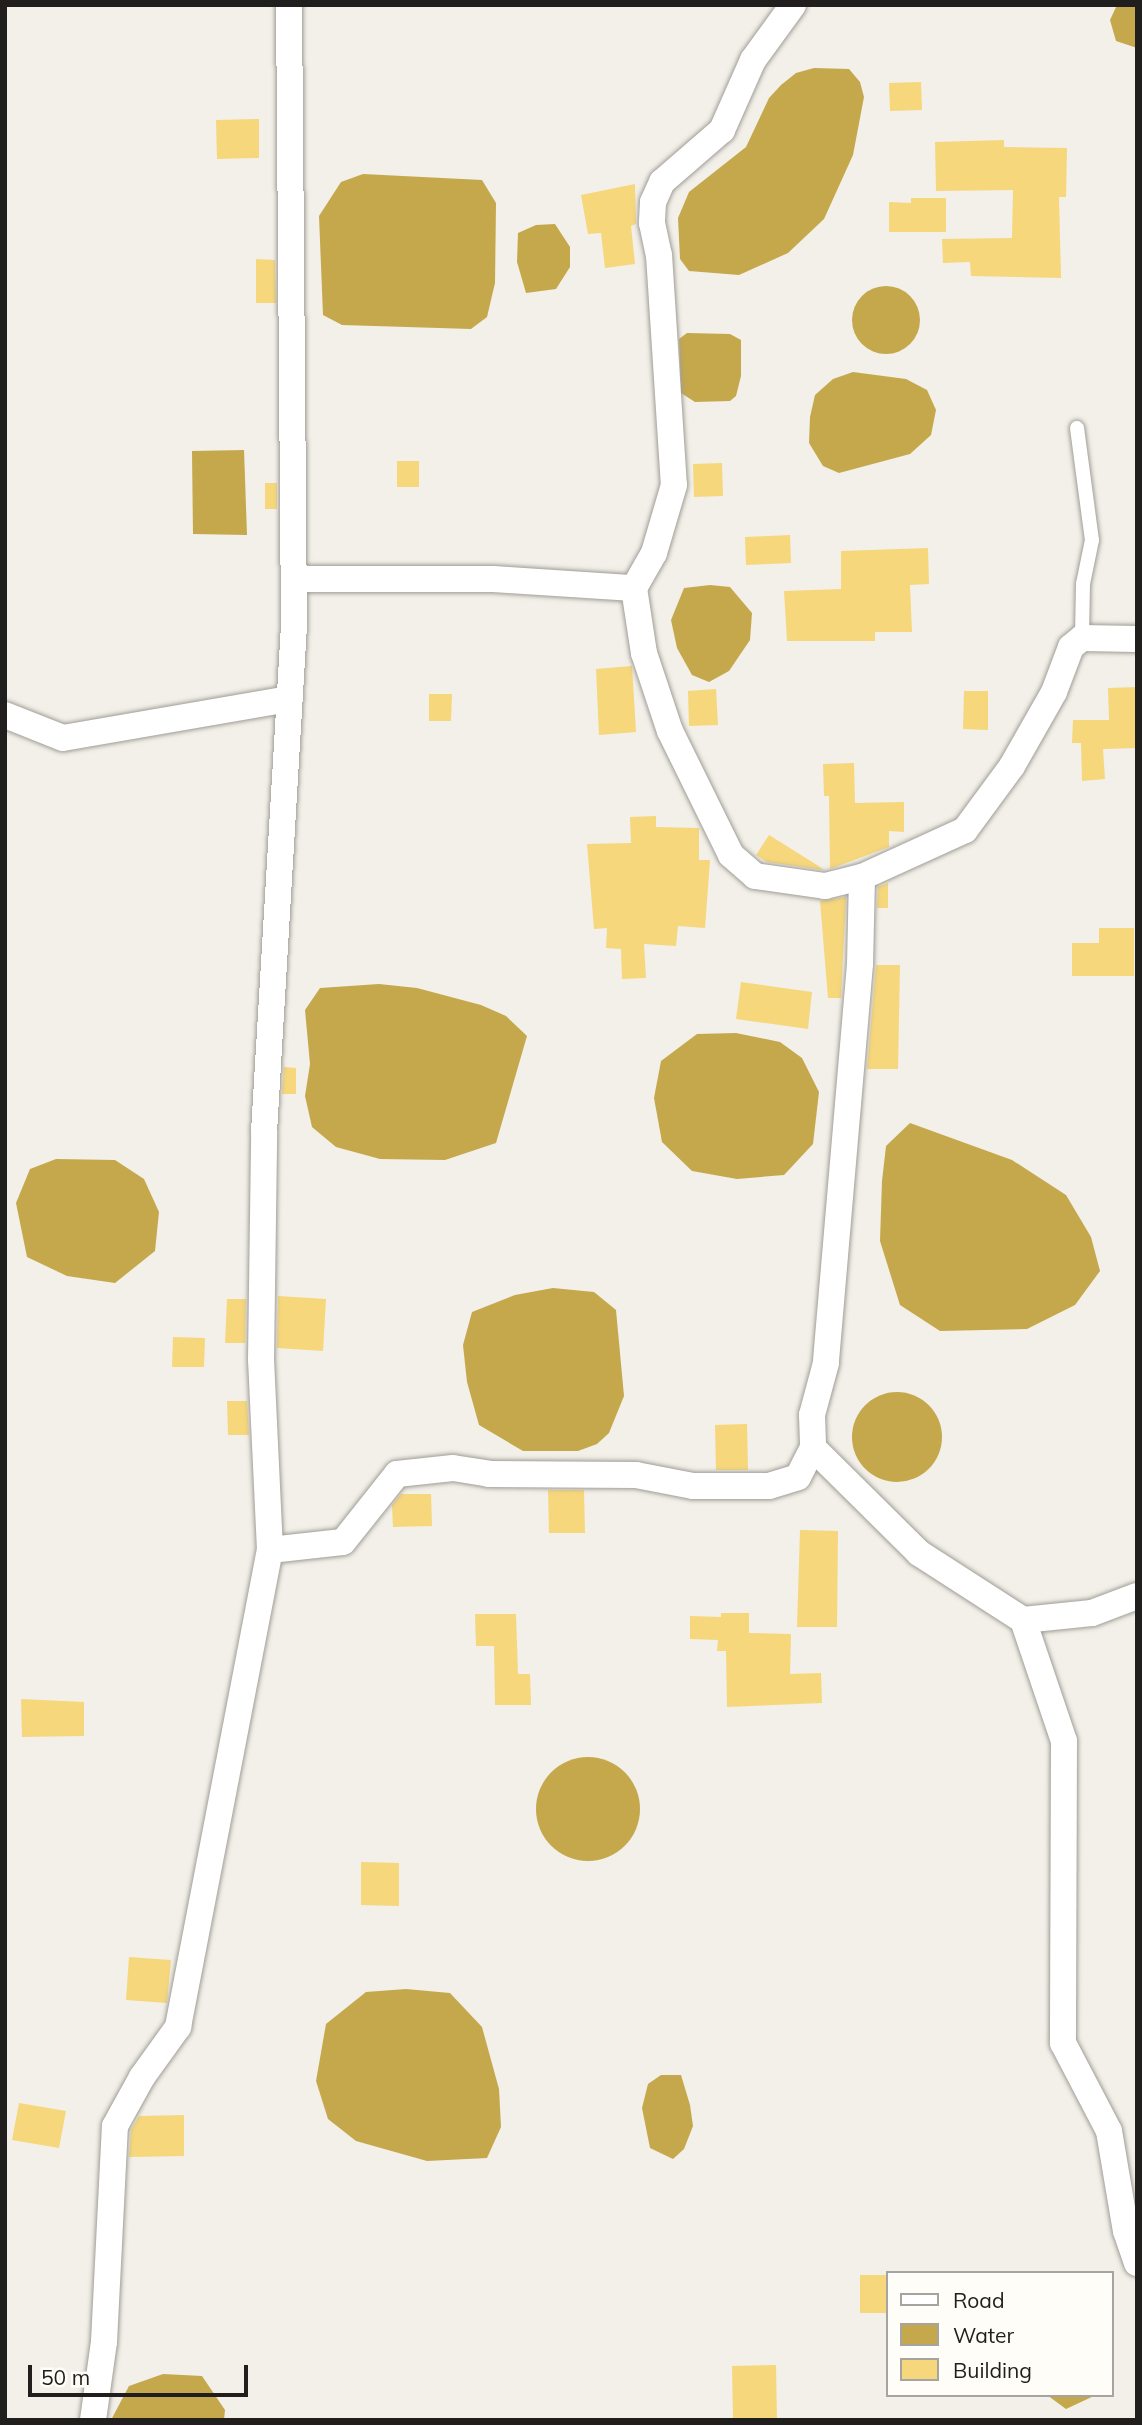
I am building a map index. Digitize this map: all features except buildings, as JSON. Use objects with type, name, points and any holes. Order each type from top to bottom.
[{"type":"street","points":[[93,2420],[104,2343],[115,2126],[142,2077],[178,2027],[270,1550],[261,1360],[264,1132],[294,579],[289,5]]},
{"type":"street","points":[[793,5],[753,60],[722,130],[662,182],[653,202],[674,485],[654,553],[634,587],[644,653],[670,731],[730,855],[755,876],[786,883],[825,887],[862,877],[965,830],[1012,766],[1054,692],[1071,647],[1082,638],[1137,639]]},
{"type":"street","points":[[294,579],[493,579],[634,587]]},
{"type":"street","points":[[5,715],[63,738],[289,699]]},
{"type":"street","points":[[270,1550],[342,1542],[397,1474],[453,1468],[489,1474],[635,1475],[693,1486],[769,1486],[799,1476],[813,1448],[812,1415],[826,1363],[860,964],[862,877]]},
{"type":"street","points":[[813,1448],[919,1553],[1023,1620],[1064,1741],[1063,2043],[1109,2131],[1126,2231],[1137,2263]]},
{"type":"street","points":[[1023,1620],[1092,1613],[1137,1596]]},
{"type":"lane","points":[[1077,428],[1092,540],[1083,584],[1082,638]]},
{"type":"water","points":[[1117,5],[1137,5],[1137,48],[1116,41],[1110,20]]},
{"type":"water","points":[[814,68],[849,69],[860,82],[864,97],[853,155],[824,219],[788,253],[739,275],[689,271],[680,259],[678,218],[689,192],[746,147],[769,98],[781,85],[796,73]]},
{"type":"water","points":[[363,174],[482,180],[496,203],[495,283],[487,317],[471,329],[342,325],[323,315],[319,216],[341,182]]},
{"type":"water","points":[[555,224],[570,247],[570,267],[556,289],[526,293],[517,262],[518,233],[536,225]]},
{"type":"water","points":[[879,286],[893,286],[905,291],[915,301],[920,320],[915,339],[905,349],[893,354],[879,354],[867,349],[857,339],[852,327],[852,313],[857,301],[867,291]]},
{"type":"water","points":[[687,333],[730,334],[741,340],[741,376],[736,396],[730,401],[695,402],[681,393],[679,339]]},
{"type":"water","points":[[853,372],[906,379],[927,390],[936,410],[931,435],[910,454],[839,473],[823,466],[809,443],[810,417],[815,395],[833,379]]},
{"type":"water","points":[[244,450],[247,535],[193,534],[192,451]]},
{"type":"water","points":[[710,585],[730,587],[752,613],[750,640],[729,671],[709,682],[692,675],[677,648],[671,620],[684,588]]},
{"type":"water","points":[[379,984],[417,988],[481,1005],[506,1016],[527,1036],[496,1143],[445,1160],[380,1159],[336,1147],[312,1127],[305,1096],[310,1064],[305,1010],[320,988]]},
{"type":"water","points":[[736,1033],[780,1042],[802,1058],[819,1092],[813,1144],[784,1175],[737,1179],[692,1171],[662,1142],[654,1098],[661,1061],[697,1034]]},
{"type":"water","points":[[910,1123],[1012,1160],[1066,1195],[1091,1237],[1100,1271],[1075,1305],[1027,1329],[940,1331],[900,1305],[880,1241],[882,1181],[886,1146]]},
{"type":"water","points":[[56,1159],[115,1160],[144,1179],[159,1212],[155,1251],[115,1283],[67,1276],[27,1257],[16,1203],[30,1169]]},
{"type":"water","points":[[553,1288],[594,1292],[616,1310],[624,1396],[609,1433],[597,1444],[578,1451],[523,1451],[479,1425],[467,1382],[463,1345],[472,1312],[515,1295]]},
{"type":"water","points":[[897,1392],[914,1396],[929,1405],[938,1420],[942,1437],[938,1454],[929,1469],[914,1478],[897,1482],[880,1478],[865,1469],[856,1454],[852,1437],[856,1420],[865,1405],[880,1396]]},
{"type":"water","points":[[588,1757],[608,1761],[625,1772],[636,1789],[640,1809],[636,1829],[625,1846],[608,1857],[588,1861],[568,1857],[551,1846],[540,1829],[536,1809],[540,1789],[551,1772],[568,1761]]},
{"type":"water","points":[[406,1989],[450,1993],[482,2027],[499,2089],[501,2127],[487,2158],[427,2161],[356,2141],[328,2119],[316,2081],[326,2024],[366,1992]]},
{"type":"water","points":[[661,2075],[681,2075],[693,2126],[684,2149],[673,2159],[650,2148],[642,2108],[648,2084]]},
{"type":"water","points":[[163,2374],[202,2376],[225,2410],[224,2420],[111,2420],[129,2386]]},
{"type":"water","points":[[1050,2397],[1092,2397],[1066,2409]]}]
